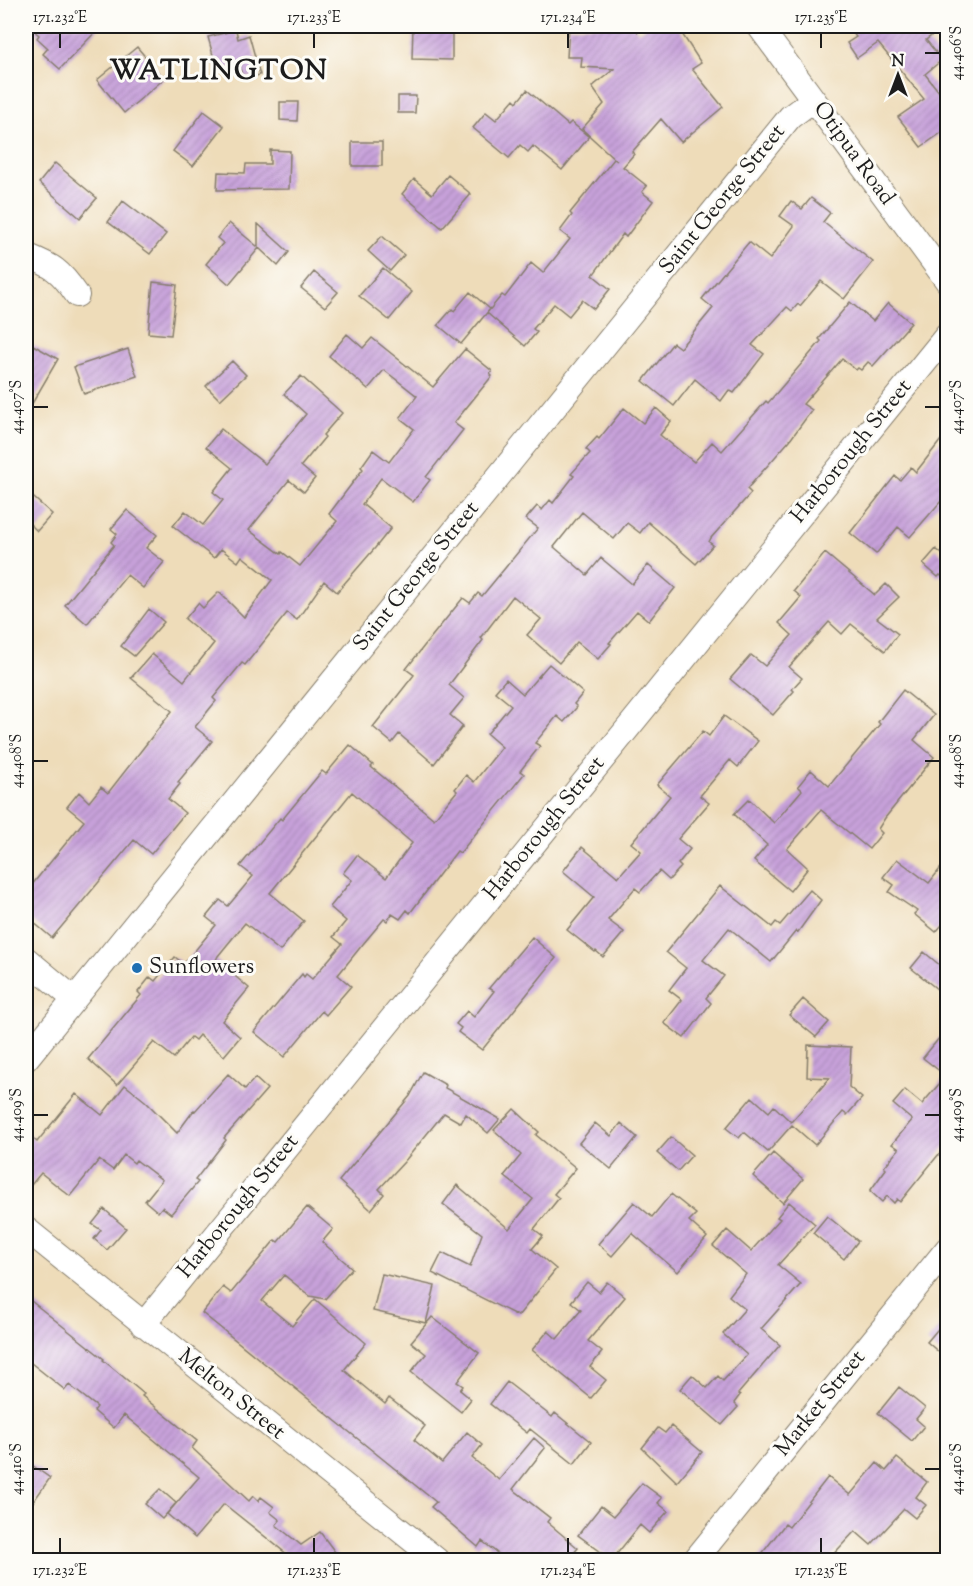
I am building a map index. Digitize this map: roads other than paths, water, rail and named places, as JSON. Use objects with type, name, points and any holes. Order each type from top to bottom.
[{"type":"street","name":"Otipua Road","points":[[759,26],[948,282]]},
{"type":"street","name":"Saint George Street","points":[[26,1059],[790,117],[813,100]]},
{"type":"street","points":[[26,255],[52,265],[66,278],[77,295]]},
{"type":"street","name":"Harborough Street","points":[[143,1325],[948,334]]},
{"type":"street","points":[[26,959],[74,999]]},
{"type":"street","name":"Melton Street","points":[[26,1229],[437,1560]]},
{"type":"street","name":"Market Street","points":[[695,1560],[948,1248]]},
{"type":"place","name":"Sunflowers","points":[[137,968]]},
{"type":"district","name":"WATLINGTON","points":[[219,72]]}]
